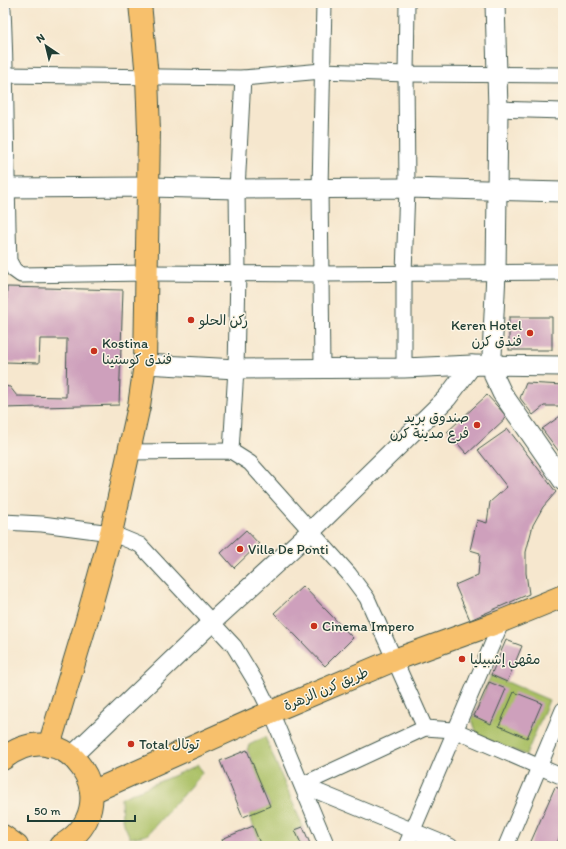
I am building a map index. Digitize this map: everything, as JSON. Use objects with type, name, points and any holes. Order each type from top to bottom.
[{"type":"main road","points":[[49,746],[111,533],[130,452],[145,364],[149,131],[147,77],[140,3]]},
{"type":"main road","name":"طريق كرن الزهرة","points":[[92,792],[272,712],[394,660],[502,621],[563,596]]},
{"type":"main road","points":[[3,759],[12,752],[23,747],[36,745],[49,746],[72,756],[82,766],[89,779],[92,792],[92,803],[89,814],[85,824],[78,834],[70,841],[60,846]]},
{"type":"main road","points":[[3,836],[17,846]]},
{"type":"street","points":[[322,368],[320,188],[324,3]]},
{"type":"street","points":[[404,368],[404,273],[407,188],[407,3]]},
{"type":"street","points":[[495,3],[498,109],[496,273],[492,365],[494,376],[502,393],[563,481]]},
{"type":"street","points":[[3,9],[5,75],[5,188],[9,261],[8,270],[21,275],[147,273],[321,274],[563,272]]},
{"type":"street","points":[[5,75],[243,78],[322,72],[563,75]]},
{"type":"street","points":[[231,451],[236,369],[238,273],[236,189],[243,78]]},
{"type":"street","points":[[498,109],[563,111]]},
{"type":"street","points":[[5,188],[407,188],[563,192]]},
{"type":"street","points":[[145,364],[236,369],[404,368],[472,365],[563,366]]},
{"type":"street","points":[[72,756],[310,532],[447,398],[472,365]]},
{"type":"street","points":[[130,452],[231,451],[250,463],[349,574],[367,598],[425,728]]},
{"type":"street","points":[[3,522],[42,524],[111,533],[140,545],[234,646],[272,712],[327,846]]},
{"type":"street","points":[[406,846],[454,730],[502,621]]},
{"type":"street","points":[[506,846],[563,710]]},
{"type":"street","points":[[302,785],[425,728],[454,730],[538,767],[563,776]]},
{"type":"street","points":[[302,785],[450,846]]},
{"type":"green space","points":[[491,675],[549,700],[526,755],[478,736],[472,720]]},
{"type":"green space","points":[[265,737],[303,827],[295,830],[301,846],[261,846],[249,814],[270,806],[247,750],[249,745]]},
{"type":"green space","points":[[198,765],[202,773],[147,835],[130,838],[122,819],[121,798]]},
{"type":"building","name":"Kostina فندق كوستينا","points":[[7,287],[123,290],[119,405],[3,408],[3,386],[10,387],[17,396],[66,397],[67,339],[40,339],[39,363],[5,362]]},
{"type":"building","name":"Keren Hotel فندق كرن","points":[[509,317],[552,317],[552,350],[509,350]]},
{"type":"building","points":[[526,383],[563,385],[563,406],[544,406],[533,415],[520,398]]},
{"type":"building","name":"صندوق بريد فرع مدينة كرن","points":[[487,395],[507,417],[467,454],[447,432]]},
{"type":"building","points":[[563,414],[563,457],[542,429]]},
{"type":"building","points":[[508,429],[556,492],[543,507],[533,525],[526,552],[526,573],[529,594],[470,620],[455,585],[478,575],[480,553],[470,550],[477,520],[487,523],[490,502],[507,487],[478,450]]},
{"type":"building","name":"Villa De Ponti","points":[[246,530],[259,544],[234,568],[221,553]]},
{"type":"building","name":"Cinema Impero","points":[[303,586],[353,638],[325,666],[274,613]]},
{"type":"building","points":[[506,640],[522,646],[507,682],[491,675]]},
{"type":"building","points":[[489,682],[506,689],[491,724],[474,716]]},
{"type":"building","points":[[514,692],[542,703],[527,738],[499,726]]},
{"type":"building","points":[[247,750],[270,806],[243,817],[220,761]]},
{"type":"building","points":[[555,787],[563,790],[563,828],[556,846],[529,846]]},
{"type":"building","points":[[253,826],[261,846],[225,846],[222,839]]},
{"type":"building","points":[[303,827],[311,846],[302,846],[295,830]]},
{"type":"place","name":"ركن الحلو","points":[[191,320]]},
{"type":"place","name":"Keren Hotel فندق كرن","points":[[530,333]]},
{"type":"place","name":"Kostina فندق كوستينا","points":[[94,351]]},
{"type":"place","name":"صندوق بريد فرع مدينة كرن","points":[[477,425]]},
{"type":"place","name":"Villa De Ponti","points":[[240,549]]},
{"type":"place","name":"Cinema Impero","points":[[314,626]]},
{"type":"place","name":"مقهى إشبيليا","points":[[462,659]]},
{"type":"place","name":"Total توتال","points":[[131,744]]}]
